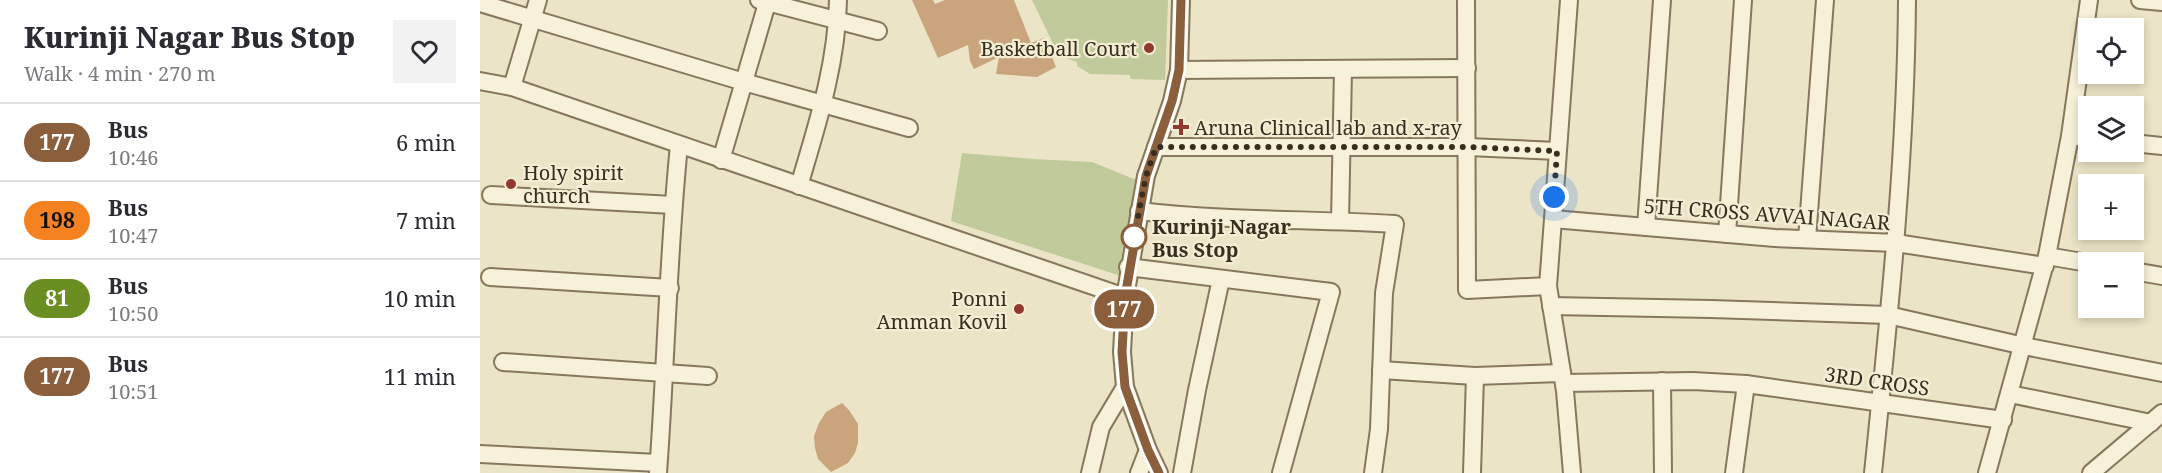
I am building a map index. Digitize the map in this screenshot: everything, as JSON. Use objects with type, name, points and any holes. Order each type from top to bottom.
[{"type":"street","points":[[512,87],[538,0]]},
{"type":"street","points":[[799,186],[824,104],[838,20],[838,0]]},
{"type":"street","points":[[1159,473],[1125,387],[1122,352],[1128,267],[1146,176],[1172,101],[1179,70],[1181,0]]},
{"type":"street","points":[[1466,0],[1467,290],[1548,286]]},
{"type":"street","points":[[1569,0],[1548,286],[1563,378],[1572,473]]},
{"type":"street","points":[[1646,227],[1662,0]]},
{"type":"street","points":[[1726,234],[1743,0]]},
{"type":"street","points":[[1808,239],[1825,0]]},
{"type":"street","points":[[1873,473],[1896,243],[1906,85],[1907,0]]},
{"type":"street","points":[[1987,473],[2046,261],[2070,136],[2089,0]]},
{"type":"street","points":[[2140,0],[2162,2]]},
{"type":"street","points":[[721,160],[765,1],[878,31]]},
{"type":"street","points":[[480,3],[909,128]]},
{"type":"street","points":[[1179,70],[1467,68]]},
{"type":"street","points":[[1340,220],[1343,70]]},
{"type":"street","points":[[480,81],[512,87],[1125,297]]},
{"type":"street","points":[[2070,136],[2078,137]]},
{"type":"street","points":[[2144,144],[2162,146]]},
{"type":"street","points":[[480,454],[658,468],[673,205],[679,145]]},
{"type":"street","points":[[1156,147],[1468,147],[1557,151]]},
{"type":"street","points":[[491,195],[673,205]]},
{"type":"street","points":[[1139,211],[1183,216],[1340,220],[1395,224],[1384,293],[1378,429],[1373,473]]},
{"type":"street","name":"5TH CROSS AVVAI NAGAR","points":[[1553,219],[1726,234],[1896,243],[2046,261],[2078,263]]},
{"type":"street","points":[[1128,267],[1331,292],[1281,473]]},
{"type":"street","points":[[2144,273],[2162,276]]},
{"type":"street","points":[[490,278],[670,288]]},
{"type":"street","points":[[1182,473],[1221,279]]},
{"type":"street","points":[[1551,306],[1888,315],[2024,346],[2162,373]]},
{"type":"street","points":[[503,362],[708,376]]},
{"type":"street","name":"3RD CROSS","points":[[1381,370],[1475,376],[1746,384],[2003,420]]},
{"type":"street","points":[[1472,473],[1475,376]]},
{"type":"street","points":[[1662,381],[1664,473]]},
{"type":"street","points":[[1734,473],[1746,384]]},
{"type":"street","points":[[1090,473],[1101,427],[1125,387]]},
{"type":"street","points":[[2010,394],[2156,418]]},
{"type":"street","points":[[2091,473],[2156,418]]},
{"type":"street","points":[[1139,473],[1148,450]]},
{"type":"green space","points":[[1032,0],[1168,0],[1165,80],[1130,79],[1130,75],[1090,74],[1077,66],[1077,62],[1059,56]]},
{"type":"green space","points":[[962,153],[1092,162],[1139,181],[1124,277],[951,221]]},
{"type":"building","points":[[912,0],[933,0],[935,4],[945,0],[1014,0],[1031,43],[1044,38],[1056,67],[1037,77],[996,74],[999,57],[974,69],[970,61],[968,45],[938,58]]},
{"type":"building","points":[[842,403],[858,424],[858,443],[848,463],[831,472],[818,459],[814,436],[826,412]]},
{"type":"bus line","name":"177","points":[[1159,473],[1125,387],[1122,352],[1128,267],[1146,176],[1172,101],[1179,70],[1181,0]]},
{"type":"place","name":"Basketball Court","points":[[1149,48]]},
{"type":"place","name":"Aruna Clinical lab and x-ray","points":[[1181,127]]},
{"type":"place","name":"Holy spirit church","points":[[511,184]]},
{"type":"place","name":"Kurinji Nagar Bus Stop","points":[[1134,237]]},
{"type":"place","name":"Ponni Amman Kovil","points":[[1019,309]]},
{"type":"route","points":[[1134,237],[1146,176],[1156,147],[1468,147],[1557,151],[1554,197]]}]
